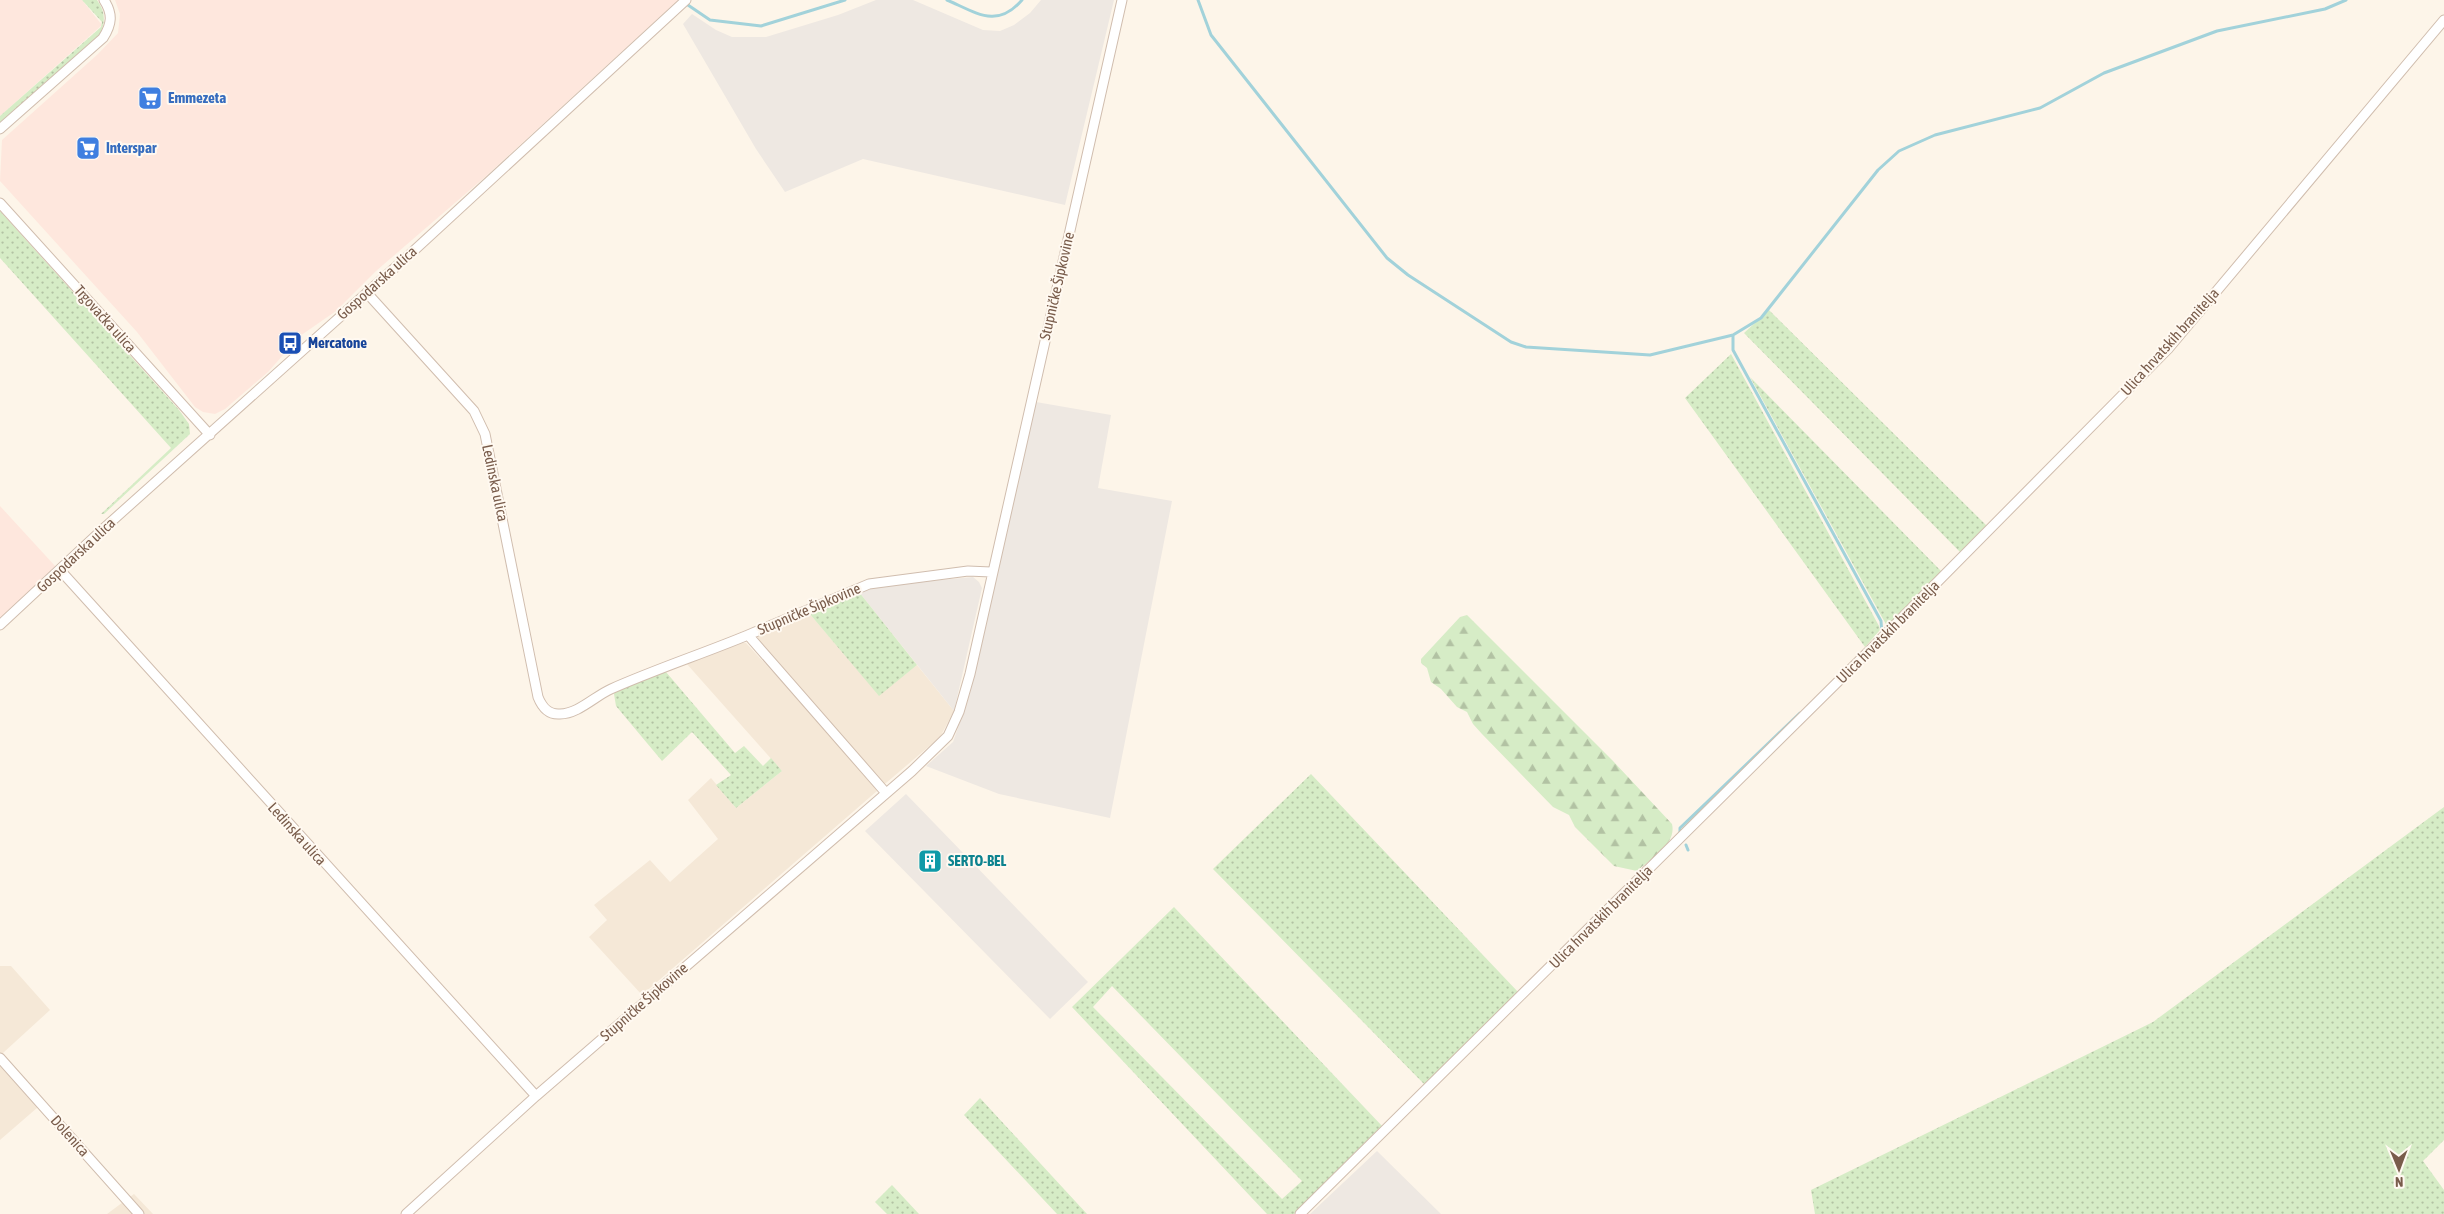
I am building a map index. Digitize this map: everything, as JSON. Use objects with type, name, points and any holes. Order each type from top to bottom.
[{"type":"street","points":[[0,129],[103,38],[111,21],[111,14],[104,0]]},
{"type":"street","name":"Stupničke Šipkovine","points":[[406,1214],[536,1096],[940,745],[953,727],[970,674],[991,572],[1122,0]]},
{"type":"street","name":"Gospodarska ulica","points":[[0,625],[367,293],[684,2]]},
{"type":"street","name":"Ulica hrvatskih branitelja","points":[[1300,1214],[1860,660],[2168,349],[2444,20]]},
{"type":"street","name":"Trgovačka ulica","points":[[0,203],[210,435]]},
{"type":"street","name":"Ledinska ulica","points":[[367,293],[474,411],[485,434],[538,697],[547,710],[557,714],[568,713],[597,695],[622,684],[748,635]]},
{"type":"street","name":"Ledinska ulica","points":[[60,570],[536,1096]]},
{"type":"street","name":"Stupničke Šipkovine","points":[[886,793],[748,635],[868,584],[968,572],[991,572]]},
{"type":"street","name":"Dolenica","points":[[0,1058],[139,1214]]},
{"type":"shaded area","points":[[0,0],[82,0],[102,25],[0,116]]},
{"type":"shaded area","points":[[115,0],[678,0],[485,177],[376,271],[336,311],[300,336],[268,372],[225,409],[215,414],[203,412],[195,407],[137,332],[0,181],[2,140],[98,54],[118,33],[120,14]]},
{"type":"shaded area","points":[[876,0],[913,0],[983,30],[1000,31],[1014,25],[1030,13],[1041,0],[1114,0],[1065,205],[863,159],[785,192],[756,149],[683,24],[692,14],[716,30],[732,37],[766,37],[838,15]]},
{"type":"shaded area","points":[[1036,402],[1111,415],[1098,488],[1172,501],[1110,818],[999,794],[926,766],[953,742],[970,693]]},
{"type":"shaded area","points":[[0,506],[56,567],[0,618]]},
{"type":"shaded area","points":[[973,577],[982,588],[954,711],[859,592],[885,585]]},
{"type":"shaded area","points":[[809,613],[879,695],[917,665],[954,711],[940,737],[886,783],[883,784],[757,641],[759,634]]},
{"type":"shaded area","points":[[746,643],[782,682],[876,787],[877,791],[642,995],[589,937],[607,920],[594,905],[650,860],[670,882],[718,839],[688,800],[711,778],[736,808],[782,771],[686,663]]},
{"type":"shaded area","points":[[906,794],[1088,982],[1050,1019],[865,831]]},
{"type":"shaded area","points":[[0,966],[11,966],[50,1010],[3,1053],[45,1101],[0,1140]]},
{"type":"shaded area","points":[[1377,1151],[1441,1214],[1310,1214]]},
{"type":"shaded area","points":[[134,1194],[153,1214],[107,1214]]},
{"type":"green space","points":[[82,0],[97,0],[100,4],[104,20],[100,34],[0,123],[0,116],[101,27],[102,22]]},
{"type":"green space","points":[[0,211],[179,410],[189,424],[190,434],[104,514],[101,514],[171,448],[0,258]]},
{"type":"green space","points":[[1769,310],[1988,527],[1961,553],[1744,333]]},
{"type":"green space","points":[[1731,354],[1879,626],[1880,630],[1865,647],[1685,398]]},
{"type":"green space","points":[[1750,377],[1943,573],[1888,628]]},
{"type":"green space","points":[[859,592],[917,665],[879,696],[809,613]]},
{"type":"green space","points":[[1467,615],[1613,761],[1672,824],[1672,831],[1667,844],[1637,871],[1614,866],[1575,827],[1569,815],[1553,807],[1482,734],[1473,724],[1467,712],[1457,707],[1441,689],[1431,682],[1427,668],[1421,663],[1421,659],[1460,617]]},
{"type":"green space","points":[[666,672],[735,753],[744,746],[763,766],[771,758],[782,771],[736,808],[716,785],[731,775],[692,732],[662,761],[616,706],[614,694],[616,690]]},
{"type":"green space","points":[[1311,774],[1519,993],[1425,1085],[1213,869]]},
{"type":"green space","points":[[2444,807],[2444,1140],[2423,1161],[2444,1190],[2444,1214],[1815,1214],[1811,1190],[2153,1022]]},
{"type":"green space","points":[[1174,907],[1383,1127],[1294,1214],[1267,1214],[1072,1007]],"holes":[[[1112,986],[1302,1181],[1282,1199],[1093,1007]]]},
{"type":"green space","points":[[980,1098],[1087,1214],[1057,1214],[964,1115]]},
{"type":"green space","points":[[892,1185],[919,1214],[887,1214],[875,1202]]},
{"type":"waterway","points":[[685,3],[710,20],[761,26],[845,0]]},
{"type":"waterway","points":[[947,0],[986,16],[1004,14],[1013,9],[1022,0]]},
{"type":"waterway","points":[[1198,0],[1211,35],[1387,258],[1408,275],[1511,342],[1526,347],[1650,355],[1733,335],[1761,318],[1878,170],[1899,151],[1935,135],[2040,108],[2104,73],[2217,31],[2325,9],[2346,0]]},
{"type":"waterway","points":[[1733,335],[1733,350],[1881,621],[1882,634]]},
{"type":"waterway","points":[[1680,833],[1680,828],[1800,713]]},
{"type":"waterway","points":[[1686,845],[1688,850]]},
{"type":"place","name":"Emmezeta","points":[[150,98]]},
{"type":"place","name":"Interspar","points":[[88,148]]},
{"type":"place","name":"Mercatone","points":[[290,343]]},
{"type":"place","name":"SERTO-BEL","points":[[930,861]]}]
